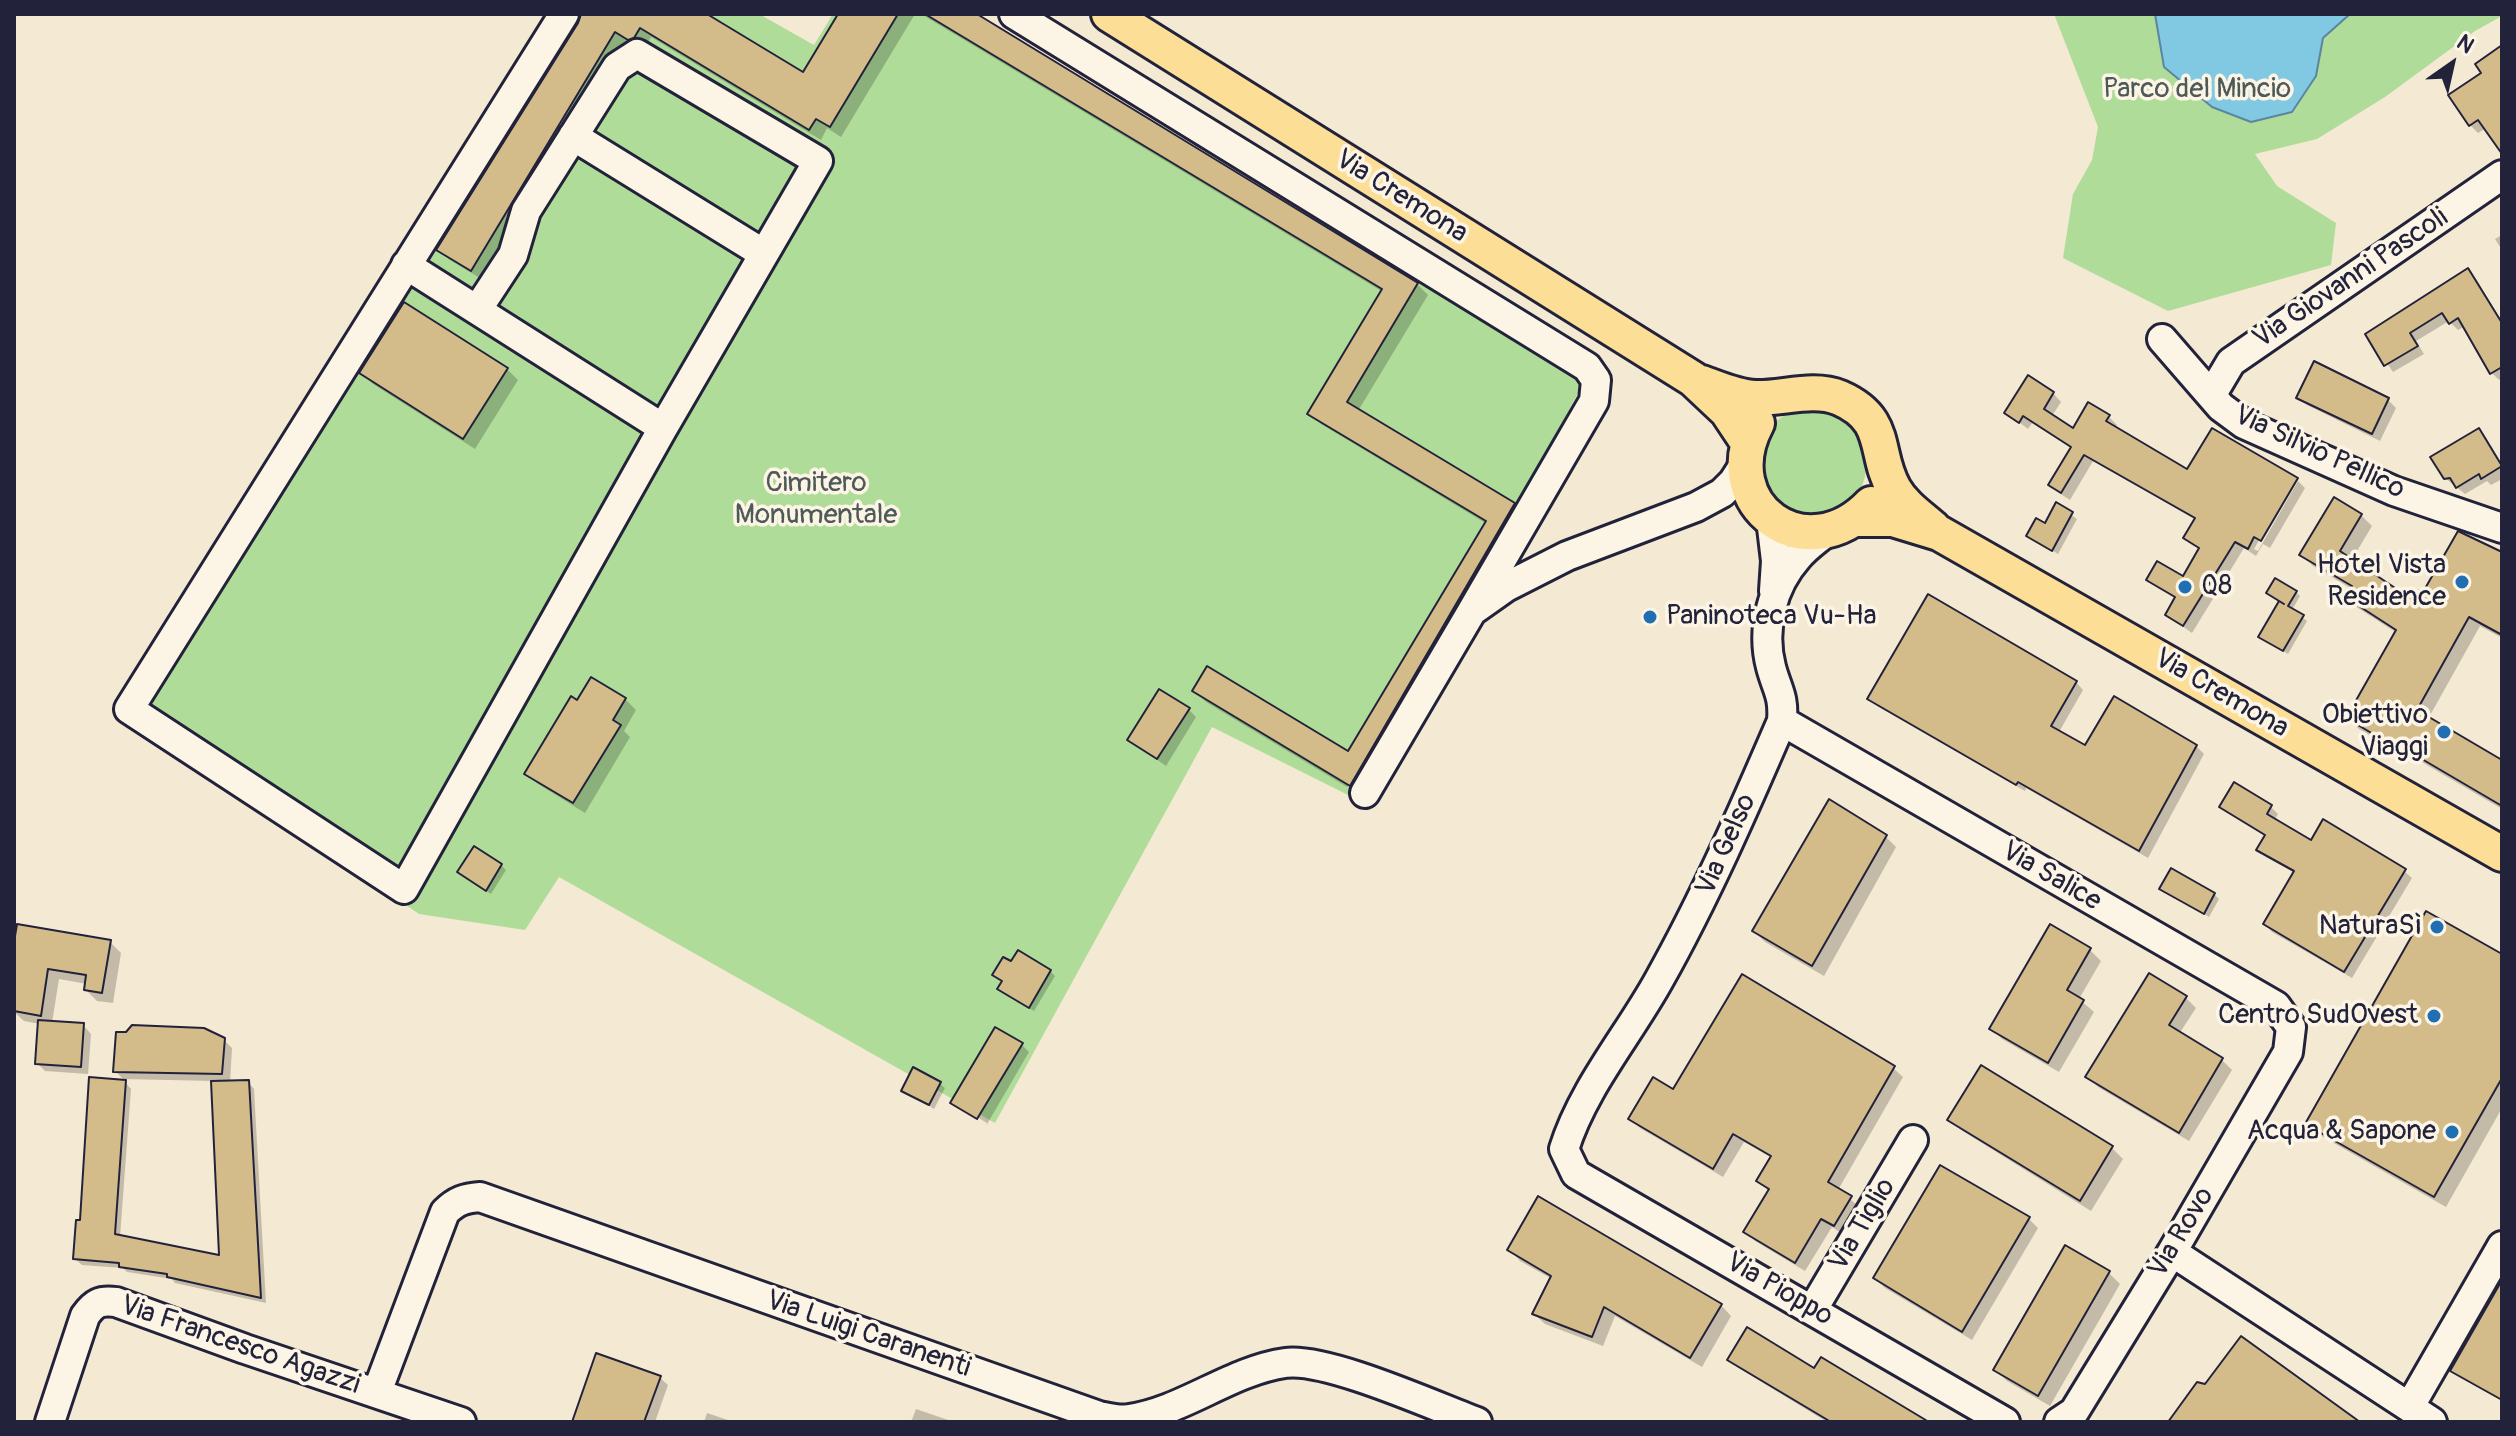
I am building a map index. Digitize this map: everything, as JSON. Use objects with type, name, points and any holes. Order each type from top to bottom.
[{"type":"main road","name":"Via Cremona","points":[[1109,14],[1693,379],[1730,394],[1752,398],[1817,393],[1838,397],[1856,408],[1871,423],[1880,441],[1890,481],[1901,500],[1939,533],[2502,854]]},
{"type":"main road","name":"Via Cremona","points":[[1693,379],[1727,411],[1746,453],[1750,492],[1764,512],[1788,528],[1807,532],[1893,519],[1939,533]]},
{"type":"main road","points":[[1746,453],[1758,421],[1775,404],[1796,395]]},
{"type":"main road","points":[[1841,525],[1872,503],[1881,483],[1884,462]]},
{"type":"street","points":[[477,310],[513,255],[526,211],[617,67],[637,54],[818,161],[663,428],[404,889],[129,709],[564,14]]},
{"type":"street","points":[[1014,14],[1587,367],[1596,380],[1594,401],[1365,793]]},
{"type":"street","points":[[573,136],[764,254]]},
{"type":"street","name":"Via Giovanni Pascoli","points":[[2212,394],[2231,362],[2502,175]]},
{"type":"street","points":[[406,265],[663,428]]},
{"type":"street","name":"Via Silvio Pellico","points":[[2162,339],[2221,407],[2244,424],[2394,491],[2498,520]]},
{"type":"street","points":[[1472,611],[1506,587],[1567,556],[1696,507],[1722,493],[1733,482],[1746,453]]},
{"type":"street","points":[[1696,507],[1732,500],[1764,512],[1776,561],[1768,628],[1771,667],[1781,692],[1782,721]]},
{"type":"street","points":[[1773,600],[1798,556],[1841,525]]},
{"type":"street","name":"Via Salice","points":[[1782,721],[2276,1006],[2291,1027],[2288,1052]]},
{"type":"street","name":"Via Gelso","points":[[1564,1149],[1572,1122],[1658,982],[1704,897],[1782,721]]},
{"type":"street","name":"Via Rovo","points":[[2066,1417],[2172,1252],[2288,1052]]},
{"type":"street","name":"Via Tiglio","points":[[1813,1309],[1913,1140]]},
{"type":"street","name":"Via Pioppo","points":[[1564,1149],[1576,1174],[2005,1422]]},
{"type":"street","name":"Via Luigi Caranenti","points":[[377,1392],[445,1212],[454,1203],[480,1197],[1099,1416],[1126,1420],[1159,1417],[1264,1368],[1287,1362],[1335,1369],[1477,1422]]},
{"type":"street","points":[[2172,1252],[2421,1414],[2502,1246]]},
{"type":"street","name":"Via Francesco Agazzi","points":[[50,1422],[85,1316],[92,1305],[102,1300],[116,1302],[461,1422]]},
{"type":"green space","name":"Cimitero Monumentale","points":[[572,14],[759,14],[814,45],[833,14],[963,14],[1392,283],[1397,306],[1416,280],[1584,382],[1513,514],[1350,796],[1212,727],[995,1123],[559,877],[525,930],[419,914],[133,718]]},
{"type":"green space","name":"Parco del Mincio","points":[[2054,14],[2502,16],[2475,31],[2385,97],[2317,139],[2255,154],[2277,186],[2336,223],[2331,265],[2168,311],[2063,258],[2073,194],[2092,160],[2098,127]]},
{"type":"green space","points":[[1804,408],[1831,414],[1851,426],[1862,444],[1866,463],[1863,483],[1853,500],[1836,512],[1796,517],[1786,513],[1764,494],[1761,451],[1767,431],[1775,422]]},
{"type":"water","points":[[2155,14],[2350,14],[2323,38],[2316,76],[2292,112],[2251,122],[2212,107],[2164,67]]},
{"type":"building","points":[[581,14],[707,14],[803,72],[838,14],[898,14],[830,127],[816,119],[809,130],[640,28],[634,38],[628,40],[615,32],[471,271],[436,250]]},
{"type":"building","points":[[925,14],[977,14],[1418,283],[1347,402],[1515,503],[1350,786],[1192,691],[1207,666],[1348,751],[1486,521],[1307,414],[1382,289]]},
{"type":"building","points":[[2502,45],[2502,154],[2478,120],[2469,126],[2448,95],[2481,73],[2475,64]]},
{"type":"building","points":[[2468,268],[2502,323],[2502,367],[2490,374],[2458,318],[2449,324],[2442,313],[2410,333],[2418,346],[2384,366],[2365,334]]},
{"type":"building","points":[[404,302],[508,368],[463,439],[359,373]]},
{"type":"building","points":[[2314,361],[2389,398],[2372,434],[2296,398]]},
{"type":"building","points":[[2028,375],[2054,392],[2044,409],[2073,428],[2088,402],[2110,415],[2106,421],[2187,469],[2212,428],[2298,478],[2261,541],[2254,537],[2248,549],[2235,542],[2183,626],[2165,615],[2175,597],[2146,580],[2157,561],[2183,576],[2199,548],[2183,538],[2195,518],[2084,455],[2061,493],[2048,485],[2071,447],[2023,416],[2019,423],[2004,413]]},
{"type":"building","points":[[2479,428],[2502,466],[2481,479],[2479,474],[2456,488],[2450,478],[2444,479],[2430,457]]},
{"type":"building","points":[[2334,497],[2362,514],[2340,551],[2413,600],[2419,590],[2423,592],[2458,531],[2502,552],[2502,635],[2469,617],[2417,710],[2502,760],[2502,806],[2346,718],[2396,630],[2345,597],[2352,586],[2299,555]]},
{"type":"building","points":[[2056,502],[2073,512],[2052,551],[2026,536],[2036,518],[2045,523]]},
{"type":"building","points":[[2275,578],[2297,591],[2288,606],[2304,615],[2283,651],[2258,637],[2279,601],[2284,604],[2266,593]]},
{"type":"building","points":[[1928,594],[2077,681],[2051,726],[2085,745],[2114,696],[2197,745],[2139,851],[1867,699]]},
{"type":"building","points":[[591,677],[626,698],[613,720],[621,725],[573,803],[524,774],[571,696],[577,700]]},
{"type":"building","points":[[1159,689],[1190,708],[1157,759],[1127,740]]},
{"type":"building","points":[[2234,782],[2272,805],[2267,814],[2311,840],[2323,819],[2406,869],[2344,972],[2263,924],[2294,871],[2256,850],[2265,835],[2219,807]]},
{"type":"building","points":[[1829,799],[1887,835],[1812,966],[1752,931]]},
{"type":"building","points":[[474,846],[502,864],[486,891],[457,872]]},
{"type":"building","points":[[2171,868],[2215,893],[2204,914],[2159,889]]},
{"type":"building","name":"Centro SudOvest","points":[[2426,911],[2502,954],[2502,1078],[2434,1197],[2305,1124]]},
{"type":"building","points":[[17,924],[111,940],[102,993],[84,990],[86,975],[48,969],[41,1016],[14,1011]]},
{"type":"building","points":[[2050,924],[2091,948],[2067,990],[2084,1000],[2048,1063],[1989,1029]]},
{"type":"building","points":[[1018,950],[1051,970],[1029,1008],[997,989],[1002,981],[992,975],[1003,957],[1011,961]]},
{"type":"building","points":[[2149,973],[2187,996],[2169,1025],[2223,1058],[2179,1133],[2085,1077]]},
{"type":"building","points":[[1742,974],[1895,1066],[1828,1182],[1852,1196],[1834,1226],[1821,1219],[1795,1263],[1743,1232],[1769,1189],[1756,1181],[1771,1156],[1733,1134],[1713,1169],[1628,1119],[1653,1077],[1673,1089]]},
{"type":"building","points":[[38,1020],[84,1023],[81,1067],[35,1064]]},
{"type":"building","points":[[132,1025],[204,1028],[225,1038],[222,1074],[113,1072],[116,1032],[126,1032]]},
{"type":"building","points":[[995,1027],[1023,1043],[977,1119],[950,1103]]},
{"type":"building","points":[[1981,1065],[2113,1146],[2080,1201],[1947,1120]]},
{"type":"building","points":[[913,1067],[941,1082],[929,1105],[901,1091]]},
{"type":"building","points":[[89,1077],[126,1080],[115,1234],[219,1255],[211,1081],[249,1080],[261,1298],[167,1277],[167,1274],[119,1267],[119,1263],[73,1259],[76,1220],[80,1220]]},
{"type":"building","points":[[1940,1165],[2030,1217],[1962,1332],[1873,1278]]},
{"type":"building","points":[[1538,1196],[1722,1304],[1690,1358],[1604,1307],[1592,1337],[1532,1314],[1551,1276],[1507,1250]]},
{"type":"building","points":[[2065,1245],[2110,1271],[2038,1396],[1993,1370]]},
{"type":"building","points":[[2502,1280],[2502,1400],[2450,1371]]},
{"type":"building","points":[[1747,1327],[1814,1368],[1821,1357],[1929,1422],[1831,1422],[1727,1360]]},
{"type":"building","points":[[2241,1336],[2360,1422],[2168,1422],[2197,1382],[2205,1384]]},
{"type":"building","points":[[596,1353],[661,1376],[644,1422],[572,1422]]},
{"type":"place","name":"Hotel Vista Residence","points":[[2462,582]]},
{"type":"place","name":"Q8","points":[[2185,587]]},
{"type":"place","name":"Paninoteca Vu-Ha","points":[[1650,617]]},
{"type":"place","name":"Obiettivo Viaggi","points":[[2444,732]]},
{"type":"place","name":"NaturaSì","points":[[2437,927]]},
{"type":"place","name":"Centro SudOvest","points":[[2434,1016]]},
{"type":"place","name":"Acqua & Sapone","points":[[2452,1132]]}]
